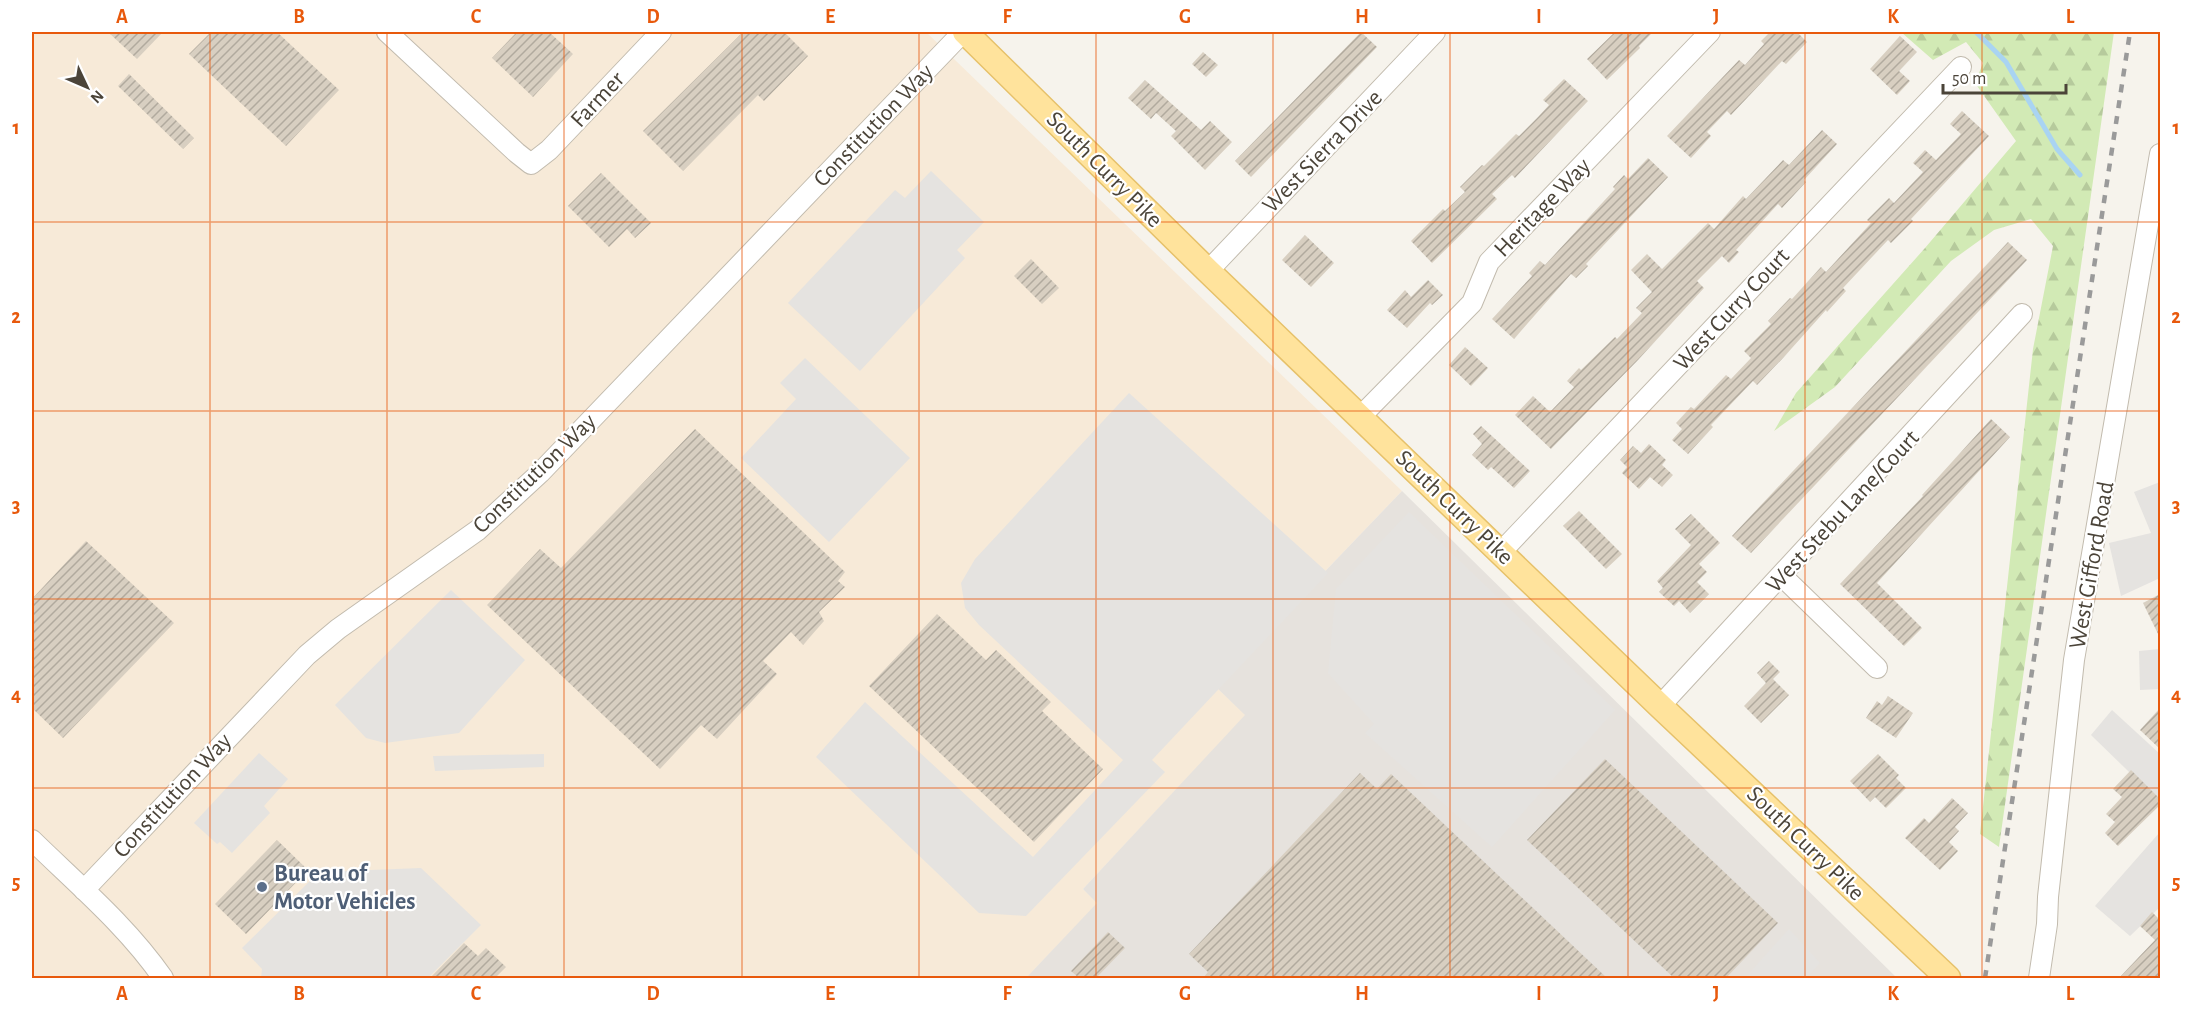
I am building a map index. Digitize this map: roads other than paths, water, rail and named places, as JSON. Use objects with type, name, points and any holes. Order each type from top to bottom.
[{"type":"main road","name":"South Curry Pike","points":[[964,32],[1208,271],[1660,706],[1948,978]]},
{"type":"street","name":"Farmer","points":[[387,32],[531,164],[549,150],[661,32]]},
{"type":"street","name":"Constitution Way","points":[[84,890],[307,655],[338,629],[477,530],[540,473],[964,32]]},
{"type":"street","name":"West Sierra Drive","points":[[1208,271],[1435,32]]},
{"type":"street","name":"Heritage Way","points":[[1361,416],[1472,303],[1489,262],[1710,32]]},
{"type":"street","name":"West Curry Court","points":[[1501,552],[1961,67]]},
{"type":"street","name":"West Gifford Road","points":[[2039,978],[2048,924],[2048,897],[2074,660],[2160,154]]},
{"type":"street","name":"West Stebu Lane/Court","points":[[1660,706],[2022,314]]},
{"type":"street","points":[[1782,576],[1877,668]]},
{"type":"street","points":[[32,840],[146,954],[163,978]]},
{"type":"waterway","points":[[1976,32],[2006,62],[2057,149],[2080,175]]},
{"type":"railway","points":[[1985,978],[2130,32]]},
{"type":"place","name":"Bureau of Motor Vehicles","points":[[262,887]]}]
